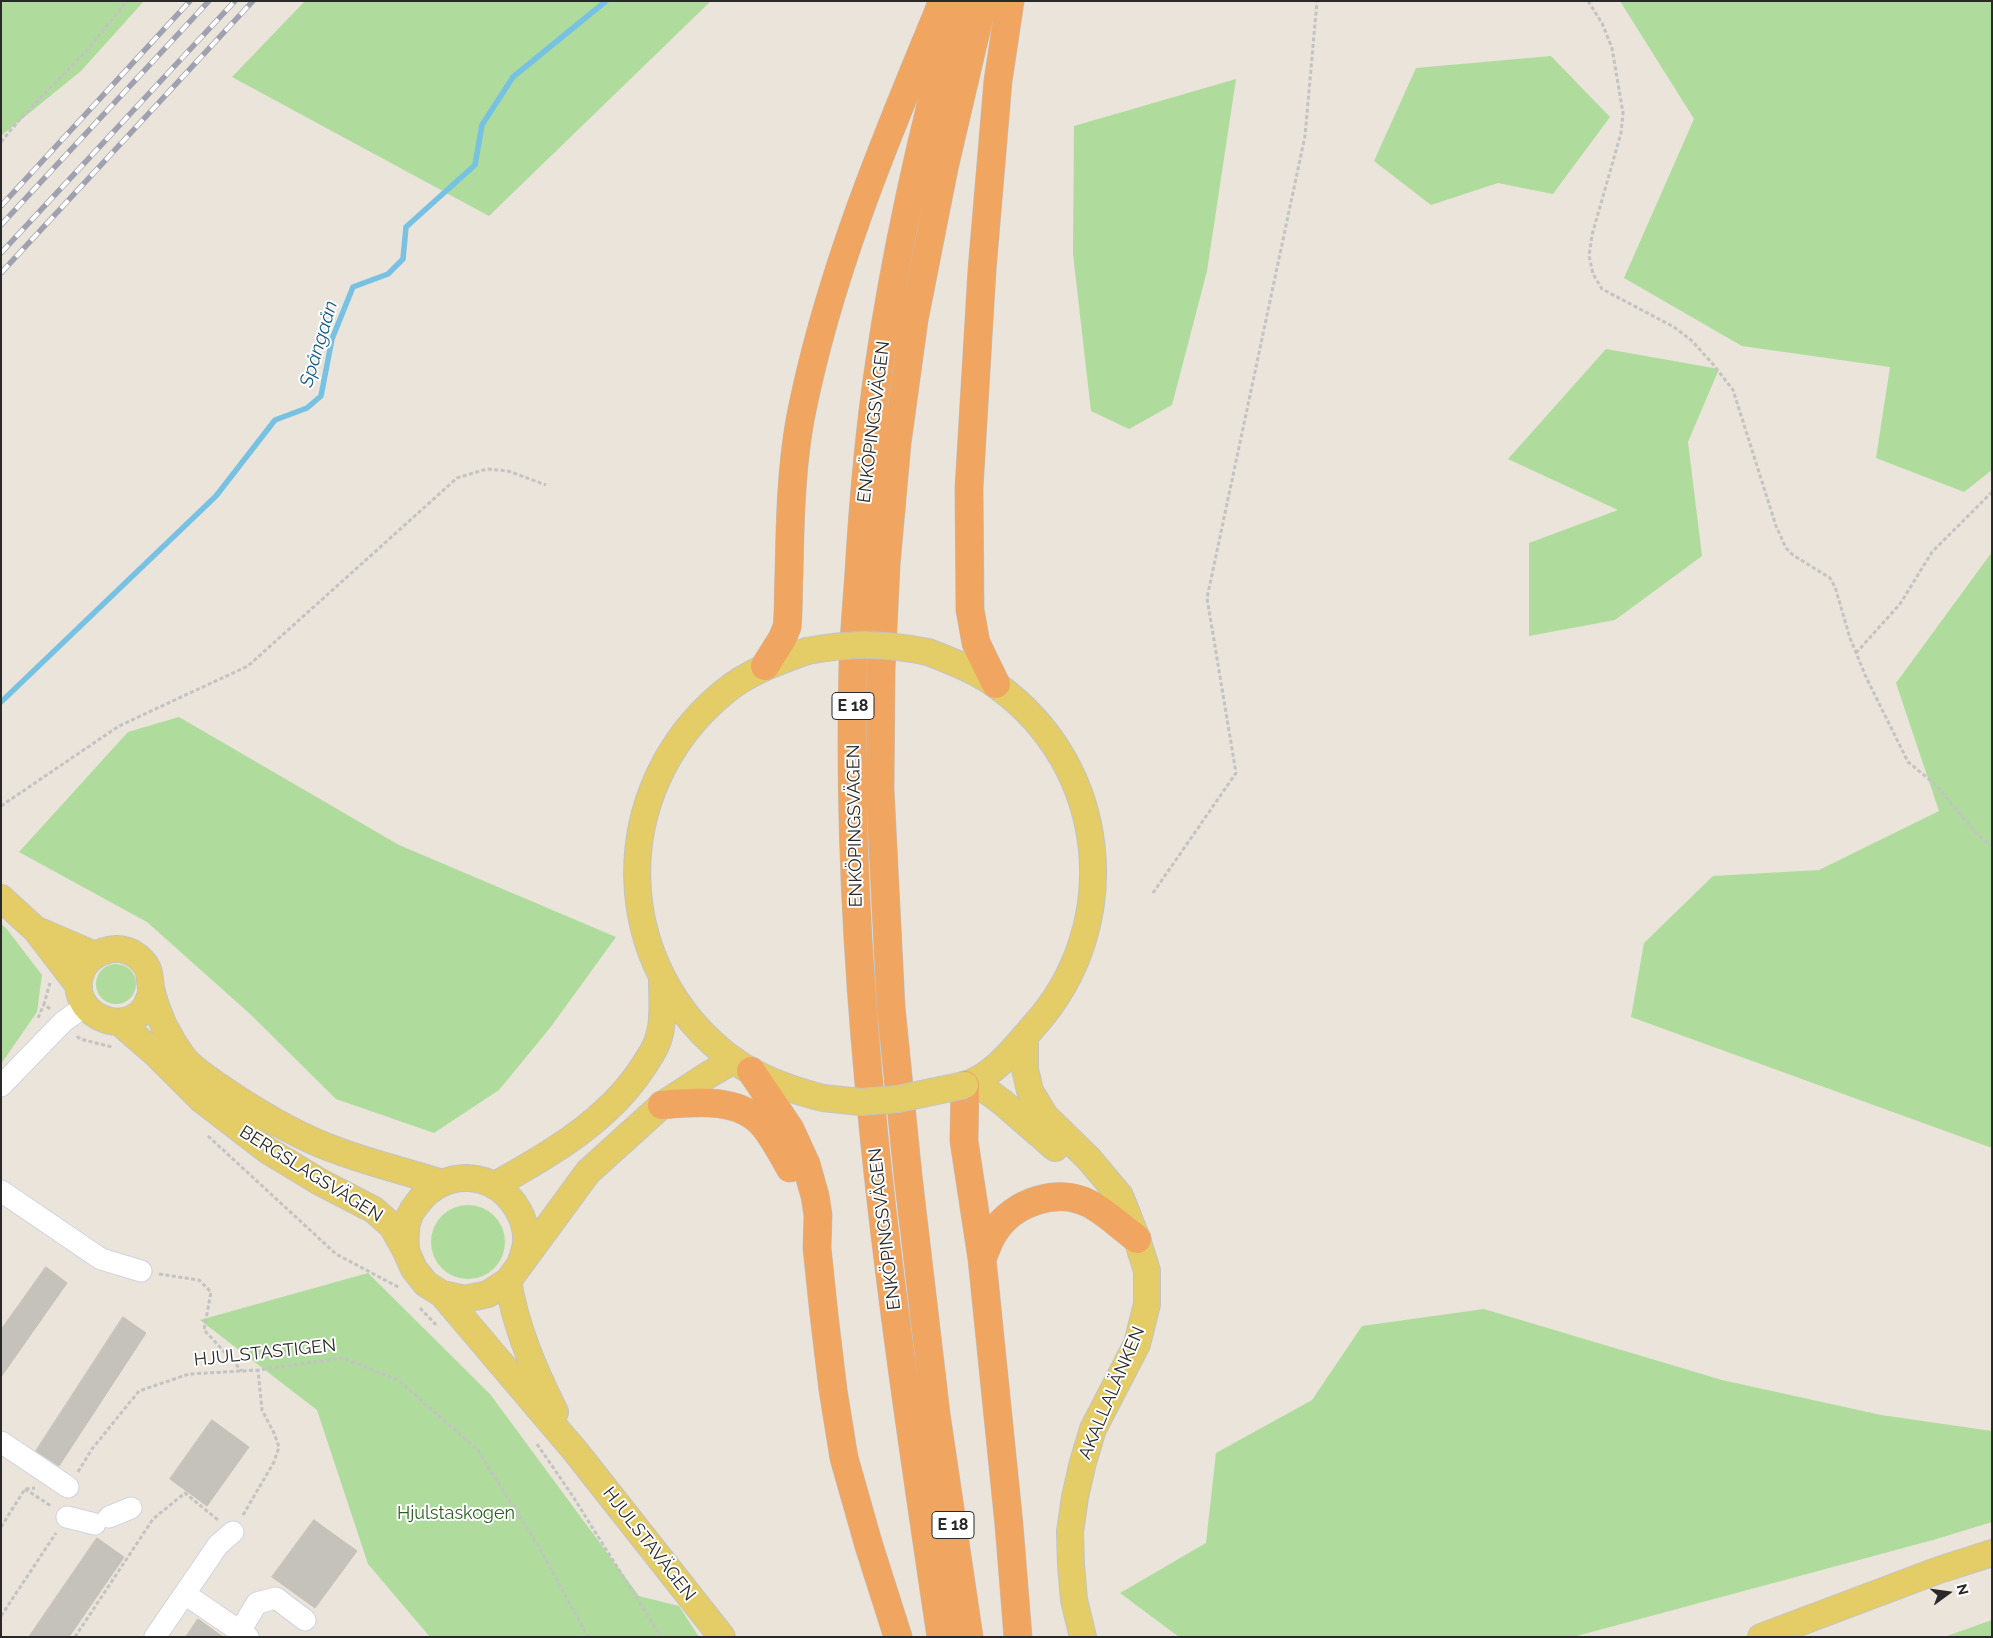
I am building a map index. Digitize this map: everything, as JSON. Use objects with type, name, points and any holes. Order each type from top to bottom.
[{"type":"highway","points":[[765,666],[782,639],[787,627],[792,487],[800,421],[815,354],[847,245],[883,146],[943,1]]},
{"type":"highway","name":"ENKÖPINGSVÄGEN","points":[[941,1637],[908,1417],[870,1105],[858,962],[853,822],[853,662],[865,482],[878,368],[901,232],[931,100],[958,1]]},
{"type":"highway","name":"ENKÖPINGSVÄGEN","points":[[969,1637],[936,1414],[908,1176],[891,1007],[880,789],[881,670],[886,556],[897,444],[914,320],[944,168],[983,1]]},
{"type":"highway","points":[[996,684],[976,643],[970,610],[969,488],[984,251],[998,82],[1010,1]]},
{"type":"highway","points":[[742,1066],[790,1129],[806,1164],[815,1196],[818,1215],[817,1248],[833,1390],[844,1458],[898,1637]]},
{"type":"highway","points":[[970,1084],[964,1141],[982,1259],[1009,1525],[1018,1637]]},
{"type":"highway","points":[[662,1105],[704,1102],[730,1106],[752,1114],[763,1125],[791,1170],[817,1248]]},
{"type":"highway","points":[[982,1259],[995,1231],[1012,1212],[1034,1201],[1063,1197],[1090,1204],[1137,1239]]},
{"type":"main road","points":[[868,644],[898,646],[928,652],[963,666],[996,684],[1029,712],[1056,746],[1075,781],[1088,819],[1094,858],[1093,898],[1085,937],[1075,965],[1061,991],[1044,1015],[1010,1053],[970,1084],[898,1099],[861,1102],[823,1098],[798,1092],[742,1066],[712,1043],[693,1024],[676,1002],[662,979],[644,930],[637,895],[637,855],[643,818],[655,782],[673,748],[696,718],[723,693],[765,666],[807,651],[837,645],[868,644]]},
{"type":"main road","name":"BERGSLAGSVÄGEN","points":[[6,903],[36,930],[94,1016],[106,1021],[119,1022],[157,1055],[202,1100],[267,1150],[320,1182],[374,1210],[392,1226],[414,1269],[426,1284],[442,1294],[465,1299],[488,1294],[514,1273],[588,1172],[662,1105],[708,1075],[742,1066]]},
{"type":"main road","name":"BERGSLAGSVÄGEN","points":[[36,930],[95,955],[108,950],[122,949],[135,954],[145,964],[151,978],[152,992],[168,1036],[185,1059],[217,1086],[250,1108],[282,1126],[340,1152],[442,1182]]},
{"type":"main road","points":[[82,996],[80,974],[86,963],[95,955]]},
{"type":"main road","points":[[495,1185],[536,1163],[606,1112],[632,1084],[652,1054],[660,1033],[662,979]]},
{"type":"main road","points":[[119,1022],[134,1017],[146,1006],[152,992]]},
{"type":"main road","name":"AKALLALÄNKEN","points":[[1025,1037],[1025,1069],[1030,1091],[1045,1116],[1089,1159],[1120,1196],[1147,1271],[1148,1304],[1137,1344],[1093,1430],[1075,1497],[1070,1532],[1071,1565],[1074,1600],[1083,1637]]},
{"type":"main road","name":"AKALLALÄNKEN","points":[[970,1084],[1002,1102],[1074,1164],[1107,1199],[1137,1239]]},
{"type":"main road","name":"BERGSLAGSVÄGEN","points":[[406,1251],[406,1230],[412,1210],[424,1194],[442,1182],[460,1178],[478,1179],[495,1185],[512,1200],[523,1220],[526,1242],[514,1273]]},
{"type":"main road","name":"HJULSTAVÄGEN","points":[[514,1273],[512,1306],[523,1340],[538,1378],[576,1452]]},
{"type":"main road","name":"HJULSTAVÄGEN","points":[[442,1294],[576,1452],[722,1637]]},
{"type":"main road","points":[[1761,1637],[1939,1570],[1992,1553]]},
{"type":"street","points":[[1,1086],[63,1022],[82,996]]},
{"type":"street","points":[[1,1191],[101,1260],[141,1272]]},
{"type":"street","points":[[1,1442],[68,1487]]},
{"type":"street","points":[[67,1517],[102,1520],[131,1508]]},
{"type":"street","points":[[155,1637],[218,1545],[233,1532]]},
{"type":"street","points":[[185,1594],[244,1634],[257,1603],[276,1598],[305,1620]]},
{"type":"path","points":[[1,142],[20,119],[88,50],[127,1]]},
{"type":"path","points":[[1153,893],[1236,773],[1207,598],[1305,136],[1317,1]]},
{"type":"path","points":[[1588,1],[1602,23],[1612,48],[1624,113],[1621,133],[1592,235],[1589,256],[1593,274],[1602,288],[1674,327],[1690,340],[1712,363],[1733,390],[1776,526],[1786,548],[1793,555],[1830,578],[1835,587],[1856,653],[1882,712],[1908,762],[1935,784],[1974,831],[1992,847]]},
{"type":"path","points":[[1,806],[119,726],[248,666],[457,478],[487,469],[508,471],[546,485]]},
{"type":"path","points":[[1856,653],[1900,604],[1932,552],[1992,492]]},
{"type":"path","points":[[63,1022],[80,1039],[113,1047]]},
{"type":"path","points":[[206,1134],[336,1254],[400,1288],[407,1295]]},
{"type":"path","points":[[141,1272],[199,1280],[211,1292],[204,1330],[242,1371]]},
{"type":"path","points":[[413,1302],[439,1329]]},
{"type":"path","name":"HJULSTASTIGEN","points":[[68,1487],[92,1449],[139,1391],[189,1374],[258,1370],[343,1358],[398,1380],[477,1449],[536,1542],[588,1637]]},
{"type":"path","points":[[75,1637],[153,1519],[185,1493],[233,1532],[274,1462],[279,1447],[262,1410],[258,1370]]},
{"type":"path","points":[[533,1438],[572,1495],[661,1637]]},
{"type":"path","points":[[25,1489],[68,1487]]},
{"type":"path","points":[[1,1616],[67,1517],[25,1489]]},
{"type":"path","points":[[1,1527],[25,1489]]},
{"type":"green space","points":[[1,1],[144,1],[81,71],[1,136]]},
{"type":"green space","points":[[305,1],[711,1],[489,216],[232,77]]},
{"type":"green space","points":[[1620,1],[1992,1],[1992,470],[1964,492],[1876,458],[1890,367],[1742,346],[1624,278],[1694,119]]},
{"type":"green space","points":[[1551,56],[1610,117],[1553,194],[1498,183],[1431,205],[1374,161],[1416,68]]},
{"type":"green space","points":[[1236,79],[1207,271],[1172,405],[1129,429],[1091,411],[1073,254],[1074,126]]},
{"type":"green space","points":[[1606,349],[1719,369],[1688,442],[1702,556],[1615,620],[1529,636],[1529,543],[1618,510],[1508,459]]},
{"type":"green space","points":[[1992,552],[1992,1148],[1631,1017],[1644,943],[1713,876],[1819,870],[1939,811],[1896,683]]},
{"type":"green space","points":[[179,717],[399,845],[616,937],[550,1028],[499,1090],[434,1133],[336,1099],[249,1013],[147,922],[19,852],[128,732]]},
{"type":"green space","points":[[1,924],[42,975],[37,1012],[1,1064]]},
{"type":"green space","points":[[112,964],[120,964],[127,967],[133,973],[136,984],[133,995],[127,1001],[120,1004],[112,1004],[105,1001],[99,995],[96,988],[96,980],[99,973],[105,967]]},
{"type":"green space","points":[[468,1205],[489,1211],[499,1221],[505,1242],[499,1263],[489,1273],[468,1279],[447,1273],[437,1263],[431,1242],[437,1221],[447,1211]]},
{"type":"green space","name":"Hjulstaskogen","points":[[368,1273],[490,1394],[639,1596],[679,1606],[699,1637],[430,1637],[368,1564],[317,1410],[200,1320]]},
{"type":"green space","points":[[1484,1309],[1722,1380],[1881,1415],[1992,1431],[1992,1522],[1933,1540],[1573,1637],[1179,1637],[1120,1593],[1206,1543],[1216,1453],[1312,1400],[1362,1326]]},
{"type":"green space","points":[[1992,1620],[1992,1637],[1944,1637]]},
{"type":"building","points":[[46,1267],[67,1283],[1,1377],[1,1330]]},
{"type":"building","points":[[123,1317],[146,1333],[59,1466],[36,1451]]},
{"type":"building","points":[[212,1420],[249,1447],[207,1506],[170,1479]]},
{"type":"building","points":[[314,1520],[357,1551],[315,1608],[272,1577]]},
{"type":"building","points":[[97,1538],[124,1557],[69,1637],[29,1637]]},
{"type":"building","points":[[198,1619],[223,1637],[186,1637]]},
{"type":"waterway","name":"Spångaån","points":[[1,702],[216,496],[275,420],[307,408],[321,396],[332,339],[353,287],[388,274],[403,259],[406,227],[475,165],[482,125],[513,77],[606,1]]},
{"type":"railway","points":[[1,206],[190,1]]},
{"type":"railway","points":[[1,225],[209,1]]},
{"type":"railway","points":[[1,253],[235,1]]},
{"type":"railway","points":[[1,273],[253,1]]}]
